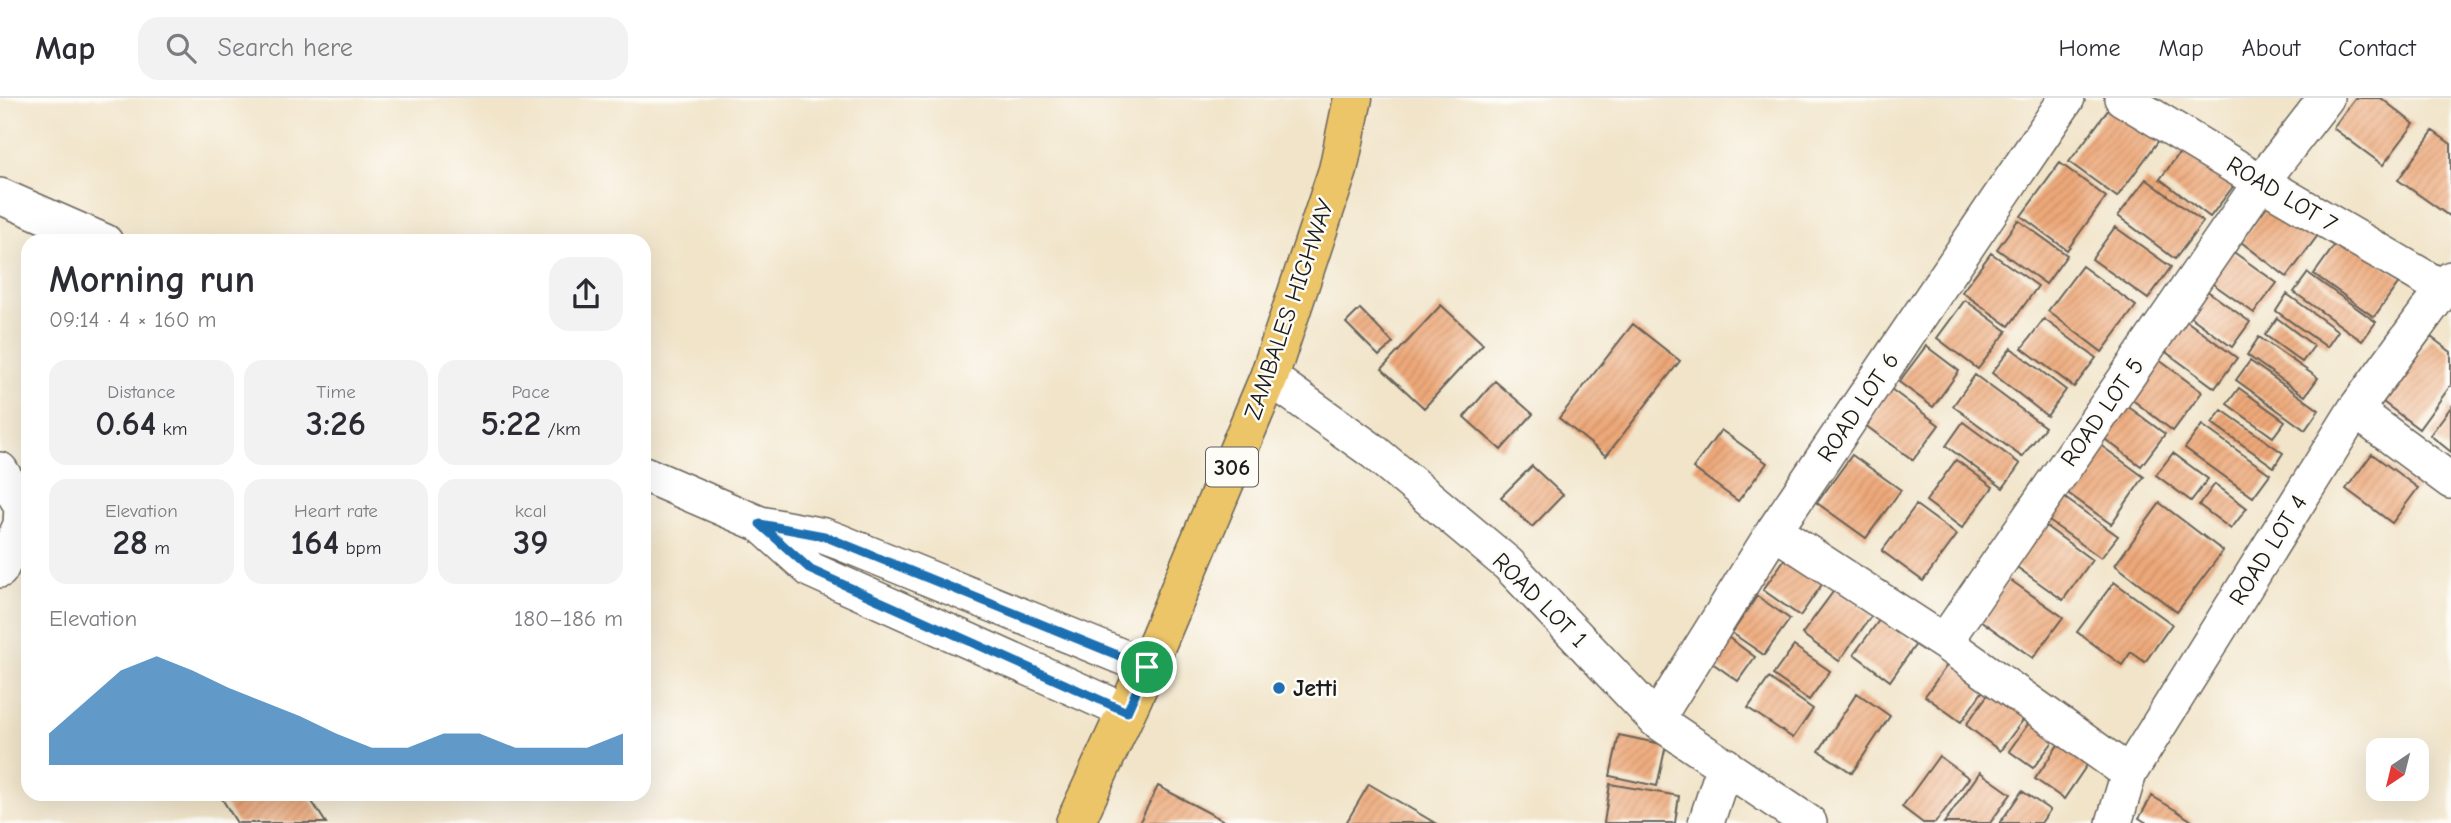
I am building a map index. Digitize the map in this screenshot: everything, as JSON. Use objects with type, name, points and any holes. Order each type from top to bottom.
[{"type":"main road","name":"ZAMBALES HIGHWAY","points":[[1075,823],[1147,667],[1269,377],[1338,170],[1353,98]]},
{"type":"street","name":"ROAD LOT 6","points":[[1656,720],[1774,531],[2067,98]]},
{"type":"street","name":"ROAD LOT 7","points":[[2122,98],[2261,182],[2447,284]]},
{"type":"street","name":"ROAD LOT 5","points":[[1944,642],[2261,182],[2326,98]]},
{"type":"street","points":[[0,196],[87,234]]},
{"type":"street","name":"ROAD LOT 4","points":[[2114,823],[2129,773],[2356,410],[2447,284]]},
{"type":"street","name":"ROAD LOT 1","points":[[1269,377],[1374,452],[1508,565],[1656,720],[1809,823]]},
{"type":"street","points":[[2356,410],[2451,481]]},
{"type":"street","points":[[0,470],[21,504]]},
{"type":"street","points":[[651,477],[760,524],[824,536],[1147,667]]},
{"type":"street","points":[[760,524],[811,570],[1127,712]]},
{"type":"street","points":[[0,570],[21,525]]},
{"type":"street","points":[[1774,531],[1944,642],[2129,773]]},
{"type":"street","points":[[1706,823],[1725,765]]},
{"type":"building","points":[[2355,98],[2381,98],[2414,124],[2383,165],[2333,128]]},
{"type":"building","points":[[2115,101],[2162,136],[2117,197],[2069,162]]},
{"type":"building","points":[[2433,131],[2451,144],[2449,216],[2398,180]]},
{"type":"building","points":[[2185,146],[2235,184],[2210,217],[2160,179]]},
{"type":"building","points":[[2060,163],[2106,197],[2067,250],[2021,216]]},
{"type":"building","points":[[2146,179],[2203,222],[2175,259],[2118,216]]},
{"type":"building","points":[[2277,192],[2324,227],[2287,277],[2241,242]]},
{"type":"building","points":[[2018,220],[2067,255],[2046,284],[1997,249]]},
{"type":"building","points":[[2115,227],[2171,267],[2148,299],[2092,259]]},
{"type":"building","points":[[2342,235],[2402,278],[2374,317],[2314,274]]},
{"type":"building","points":[[2228,248],[2277,283],[2254,313],[2206,279]]},
{"type":"building","points":[[1991,253],[2038,286],[2009,326],[1962,292]]},
{"type":"building","points":[[2082,266],[2136,306],[2102,352],[2048,311]]},
{"type":"building","points":[[2308,273],[2376,322],[2362,341],[2294,292]]},
{"type":"building","points":[[2202,287],[2250,322],[2232,347],[2184,312]]},
{"type":"building","points":[[2287,294],[2338,331],[2327,347],[2276,311]]},
{"type":"building","points":[[1965,300],[2007,331],[1978,369],[1937,338]]},
{"type":"building","points":[[1441,305],[1483,344],[1424,408],[1382,369]]},
{"type":"building","points":[[1360,309],[1393,343],[1379,356],[1346,323]]},
{"type":"building","points":[[2177,314],[2237,358],[2215,388],[2155,344]]},
{"type":"building","points":[[2277,318],[2314,346],[2302,362],[2265,335]]},
{"type":"building","points":[[2044,319],[2096,358],[2074,387],[2022,348]]},
{"type":"building","points":[[1633,324],[1680,361],[1606,456],[1559,418]]},
{"type":"building","points":[[2259,337],[2318,378],[2305,396],[2247,355]]},
{"type":"building","points":[[2431,337],[2451,352],[2451,385],[2419,429],[2383,402]]},
{"type":"building","points":[[1926,346],[1959,371],[1933,407],[1899,382]]},
{"type":"building","points":[[2011,348],[2066,390],[2047,416],[1992,373]]},
{"type":"building","points":[[2155,357],[2202,392],[2173,431],[2126,395]]},
{"type":"building","points":[[2250,361],[2319,410],[2305,430],[2236,380]]},
{"type":"building","points":[[1975,375],[2045,427],[2022,457],[1953,406]]},
{"type":"building","points":[[1495,381],[1533,414],[1501,450],[1464,417]]},
{"type":"building","points":[[2239,388],[2285,421],[2273,437],[2227,404]]},
{"type":"building","points":[[1891,389],[1939,425],[1913,460],[1865,425]]},
{"type":"building","points":[[2122,402],[2165,434],[2141,466],[2098,434]]},
{"type":"building","points":[[2451,407],[2451,452],[2430,435]]},
{"type":"building","points":[[2222,410],[2283,453],[2274,467],[2212,423]]},
{"type":"building","points":[[1963,422],[2020,464],[2003,488],[1946,446]]},
{"type":"building","points":[[2202,425],[2270,474],[2253,497],[2185,448]]},
{"type":"building","points":[[1721,430],[1767,463],[1738,501],[1693,468]]},
{"type":"building","points":[[2092,439],[2144,477],[2111,524],[2058,486]]},
{"type":"building","points":[[2173,453],[2208,479],[2191,501],[2156,475]]},
{"type":"building","points":[[2372,454],[2418,488],[2392,523],[2346,489]]},
{"type":"building","points":[[1852,455],[1901,490],[1866,538],[1817,503]]},
{"type":"building","points":[[1956,460],[1993,487],[1962,528],[1926,501]]},
{"type":"building","points":[[1532,466],[1563,495],[1532,527],[1501,497]]},
{"type":"building","points":[[2215,484],[2247,508],[2231,529],[2199,505]]},
{"type":"building","points":[[2058,493],[2118,536],[2101,558],[2042,516]]},
{"type":"building","points":[[2160,503],[2223,551],[2177,612],[2115,565]]},
{"type":"building","points":[[1916,505],[1957,535],[1923,581],[1882,551]]},
{"type":"building","points":[[2036,519],[2092,560],[2063,600],[2007,560]]},
{"type":"building","points":[[1793,547],[1830,573],[1800,616],[1763,590]]},
{"type":"building","points":[[2009,579],[2063,617],[2033,658],[1980,620]]},
{"type":"building","points":[[2114,582],[2172,624],[2145,662],[2131,652],[2122,665],[2077,632]]},
{"type":"building","points":[[1836,588],[1872,615],[1839,661],[1802,634]]},
{"type":"building","points":[[1757,596],[1790,619],[1764,655],[1732,633]]},
{"type":"building","points":[[1880,619],[1916,644],[1890,681],[1854,654]]},
{"type":"building","points":[[1725,635],[1755,657],[1738,681],[1708,660]]},
{"type":"building","points":[[1794,646],[1830,671],[1809,700],[1773,675]]},
{"type":"building","points":[[1953,657],[1989,682],[1961,722],[1925,696]]},
{"type":"building","points":[[1769,678],[1813,709],[1793,738],[1748,708]]},
{"type":"building","points":[[1994,686],[2029,712],[2000,751],[1966,725]]},
{"type":"building","points":[[1857,693],[1890,716],[1852,773],[1819,751]]},
{"type":"building","points":[[2036,713],[2061,731],[2033,768],[2009,751]]},
{"type":"building","points":[[1619,735],[1666,745],[1657,786],[1610,776]]},
{"type":"building","points":[[2062,739],[2091,759],[2064,799],[2035,779]]},
{"type":"building","points":[[1939,756],[1969,778],[1935,823],[1923,823],[1902,807]]},
{"type":"building","points":[[1980,772],[2011,794],[1990,823],[1944,823]]},
{"type":"building","points":[[1369,784],[1435,823],[1346,823]]},
{"type":"building","points":[[1610,784],[1679,796],[1675,823],[1604,823]]},
{"type":"building","points":[[1158,786],[1228,823],[1139,823]]},
{"type":"building","points":[[2022,791],[2050,810],[2041,823],[2000,823]]},
{"type":"building","points":[[2152,796],[2195,823],[2147,823],[2139,818]]},
{"type":"building","points":[[223,801],[312,801],[326,823],[237,823]]},
{"type":"place","name":"Jetti","points":[[1279,688]]},
{"type":"route","points":[[760,524],[824,536],[1147,667],[1127,712],[811,570],[760,524]]}]
